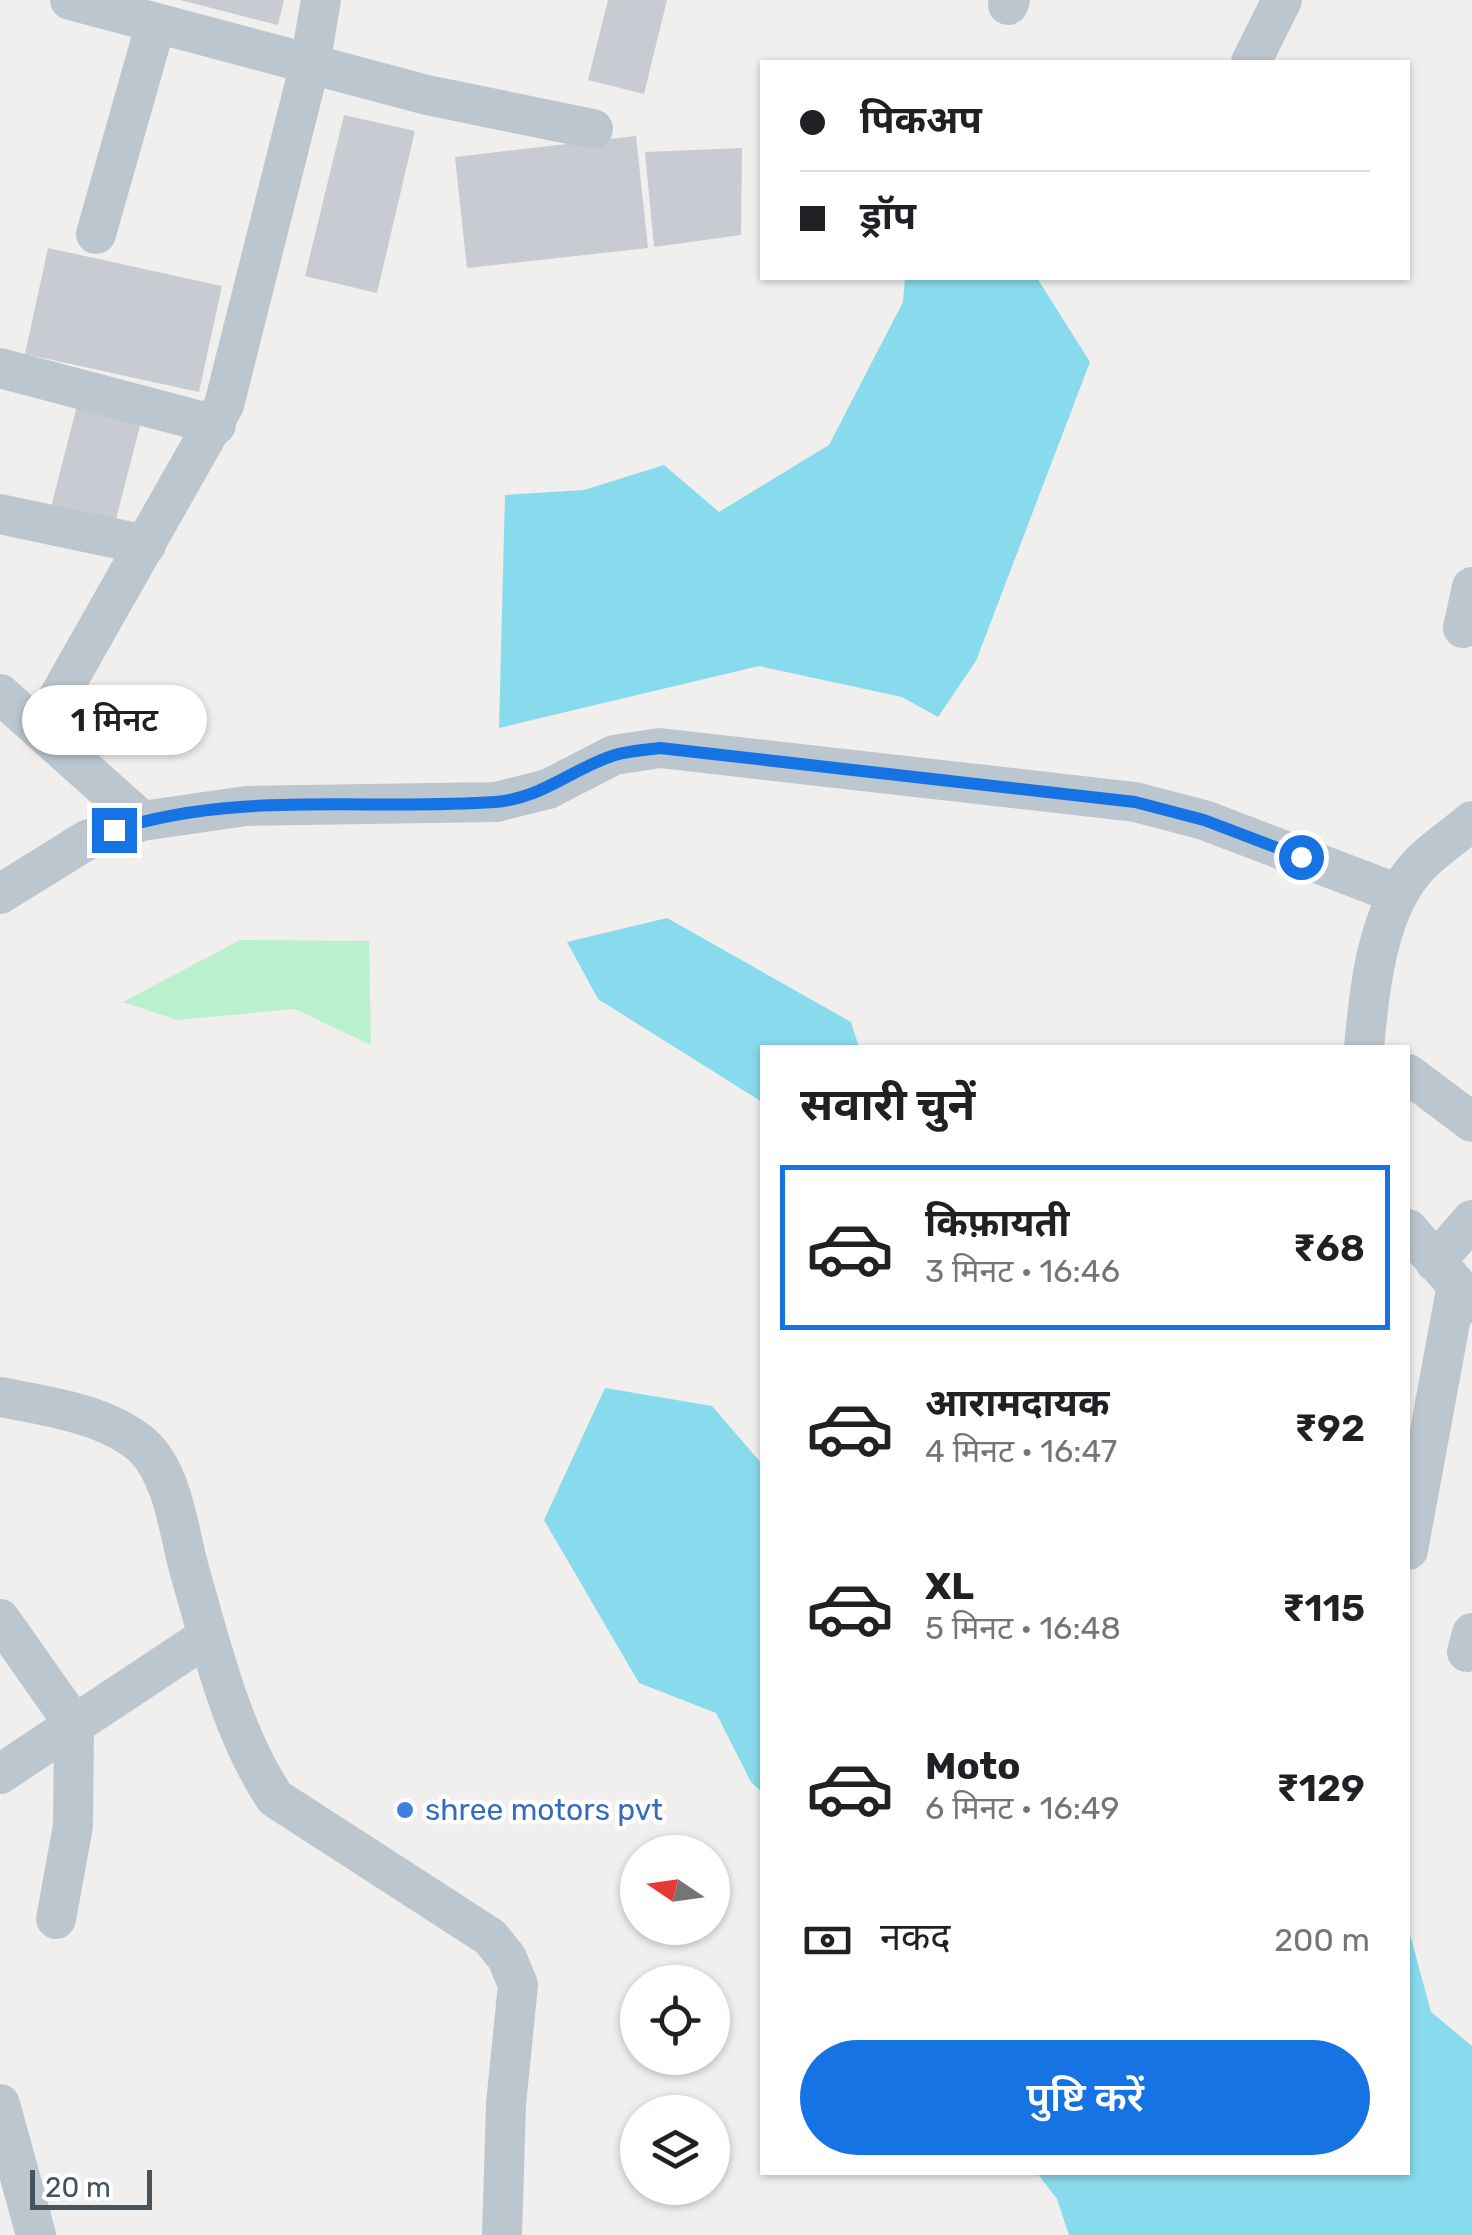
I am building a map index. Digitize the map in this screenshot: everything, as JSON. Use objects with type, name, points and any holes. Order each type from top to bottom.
[{"type":"street","points":[[70,0],[426,95],[593,129]]},
{"type":"street","points":[[41,728],[216,425],[310,64],[321,0]]},
{"type":"street","points":[[1252,60],[1282,0]]},
{"type":"street","points":[[96,234],[156,23]]},
{"type":"street","points":[[0,368],[216,425]]},
{"type":"street","points":[[0,514],[146,545]]},
{"type":"street","points":[[1463,628],[1472,588]]},
{"type":"street","points":[[0,694],[142,822]]},
{"type":"street","points":[[0,894],[87,840],[142,822],[246,806],[496,802],[548,789],[614,755],[660,748],[1135,802],[1204,820],[1398,894]]},
{"type":"street","points":[[1366,1045],[1384,931],[1398,894],[1418,866],[1472,821]]},
{"type":"street","points":[[1410,1076],[1472,1122]]},
{"type":"street","points":[[1410,1538],[1454,1285],[1472,1220]]},
{"type":"street","points":[[1410,1231],[1454,1285]]},
{"type":"street","points":[[0,1397],[108,1426],[144,1447],[162,1471],[208,1636],[257,1771],[275,1798],[490,1937],[507,1958],[518,1985],[506,2104],[502,2235]]},
{"type":"street","points":[[0,1619],[74,1724],[73,1826],[56,1919]]},
{"type":"street","points":[[0,1774],[208,1636]]},
{"type":"street","points":[[0,2104],[36,2235]]},
{"type":"green space","points":[[240,940],[369,941],[371,1045],[295,1009],[177,1020],[123,1002]]},
{"type":"water","points":[[905,280],[1038,280],[1090,362],[976,661],[938,717],[902,697],[759,666],[499,728],[505,495],[584,490],[664,465],[719,512],[829,445],[903,302]]},
{"type":"water","points":[[667,918],[851,1022],[858,1045],[760,1045],[760,1101],[598,999],[567,942]]},
{"type":"water","points":[[605,1388],[712,1406],[760,1462],[760,1790],[751,1782],[716,1713],[639,1683],[544,1520]]},
{"type":"water","points":[[1410,1934],[1431,2012],[1472,2046],[1472,2235],[1069,2235],[1057,2199],[1039,2175],[1410,2175]]},
{"type":"building","points":[[180,0],[284,0],[278,25]]},
{"type":"building","points":[[608,0],[667,0],[644,94],[588,80]]},
{"type":"building","points":[[344,115],[415,131],[377,293],[305,276]]},
{"type":"building","points":[[636,136],[648,248],[467,268],[455,157]]},
{"type":"building","points":[[742,148],[741,235],[654,247],[645,152]]},
{"type":"building","points":[[48,248],[222,286],[199,392],[25,354]]},
{"type":"building","points":[[80,394],[144,410],[114,527],[50,511]]},
{"type":"place","name":"shree motors pvt","points":[[405,1810]]},
{"type":"route","points":[[114,830],[246,806],[496,802],[548,789],[614,755],[660,748],[1135,802],[1204,820],[1301,857]]}]
